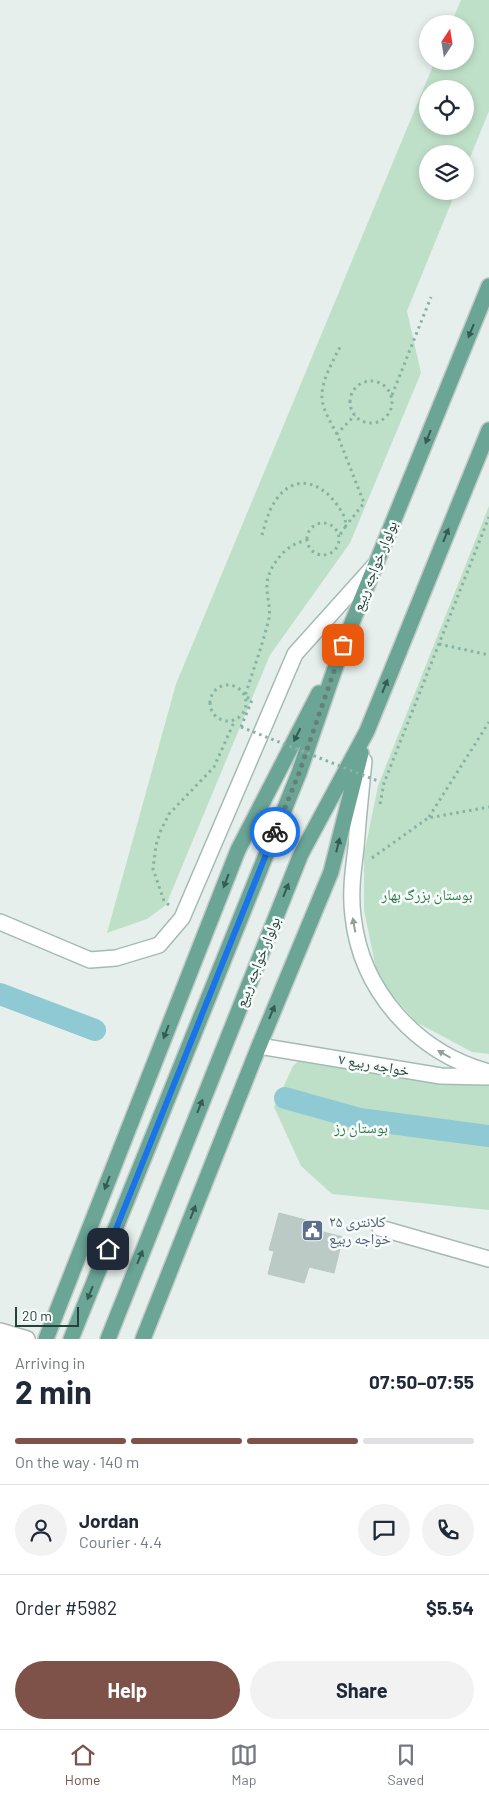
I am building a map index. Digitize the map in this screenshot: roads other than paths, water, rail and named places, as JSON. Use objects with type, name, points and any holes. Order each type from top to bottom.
[{"type":"main road","name":"بولوار خواجه ربیع","points":[[71,1339],[299,773],[343,645],[489,286]]},
{"type":"main road","name":"بولوار خواجه ربیع","points":[[108,1337],[301,854],[367,731],[489,430]]},
{"type":"main road","points":[[46,1339],[238,850],[343,645]]},
{"type":"main road","points":[[143,1339],[259,1046],[331,872],[367,731]]},
{"type":"street","points":[[0,922],[90,960],[116,958],[159,945],[182,918],[295,654],[376,564]]},
{"type":"street","points":[[367,731],[352,894],[353,916],[363,961],[385,1000],[404,1024],[434,1048],[454,1060],[489,1072]]},
{"type":"street","name":"خواجه ربیع ۷","points":[[259,1046],[441,1076],[489,1077]]},
{"type":"street","points":[[380,1228],[489,1259]]},
{"type":"street","points":[[0,1331],[27,1339]]},
{"type":"waterway","points":[[0,994],[95,1030]]},
{"type":"waterway","points":[[285,1098],[360,1119],[489,1136]]},
{"type":"place","name":"کلانتری ٢۵ خواجه ربیع","points":[[313,1231]]},
{"type":"park label","name":"بوستان بزرگ بهار","points":[[427,895]]},
{"type":"park label","name":"بوستان رز","points":[[361,1128]]}]
